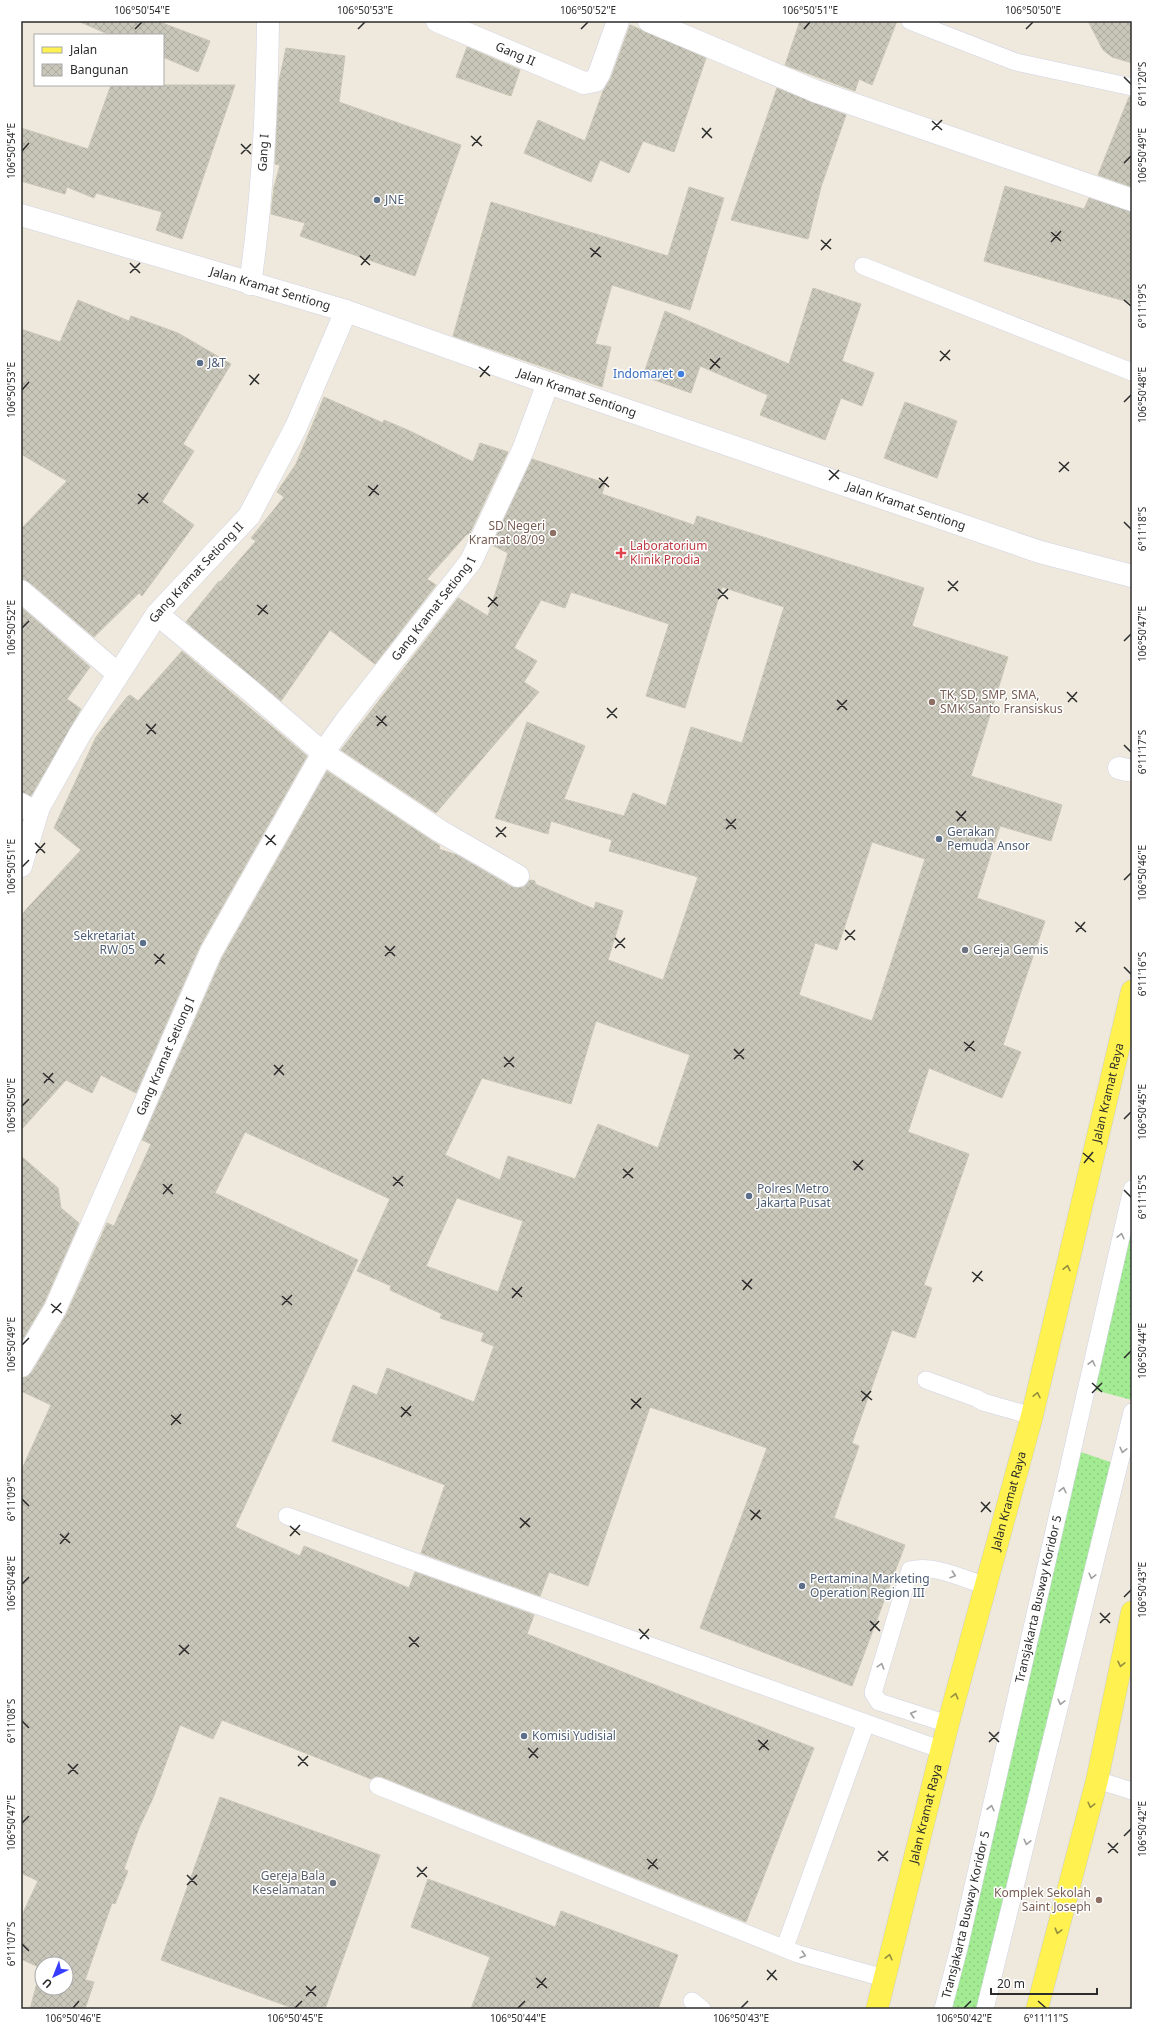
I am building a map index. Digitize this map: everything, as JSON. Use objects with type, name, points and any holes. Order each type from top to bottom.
[{"type":"main road","name":"Jalan Kramat Raya","points":[[877,2009],[984,1585],[1032,1416],[1132,991]]},
{"type":"main road","points":[[1037,2009],[1097,1780],[1132,1612]]},
{"type":"street","name":"Gang I","points":[[250,284],[256,242],[267,71],[268,21]]},
{"type":"street","name":"Gang II","points":[[437,21],[584,83],[595,81],[599,74],[618,21]]},
{"type":"street","points":[[649,21],[814,91],[1132,200]]},
{"type":"street","name":"Jalan Kramat Sentiong","points":[[21,215],[250,284],[346,311],[548,383],[1040,552],[1132,576]]},
{"type":"street","name":"Gang Kramat Setiong II","points":[[21,866],[30,806],[80,734],[157,614],[250,516],[296,427],[346,311]]},
{"type":"street","name":"Gang Kramat Setiong I","points":[[21,1366],[55,1309],[211,952],[323,753],[345,722],[471,561],[524,450],[548,383]]},
{"type":"street","points":[[21,591],[118,674]]},
{"type":"street","points":[[157,614],[323,753],[440,831],[518,876]]},
{"type":"lane","points":[[910,21],[1016,62],[1132,87]]},
{"type":"lane","points":[[863,266],[1132,372]]},
{"type":"lane","name":"Transjakarta Busway Koridor 5","points":[[943,2009],[959,1948],[1132,1189]]},
{"type":"lane","points":[[926,1380],[976,1398],[983,1402],[1032,1416]]},
{"type":"lane","points":[[985,2009],[1132,1412]]},
{"type":"lane","points":[[287,1516],[942,1750]]},
{"type":"lane","points":[[948,1724],[879,1702],[873,1693],[910,1570],[921,1568],[941,1571],[984,1585]]},
{"type":"lane","points":[[785,1947],[866,1723]]},
{"type":"lane","points":[[1097,1780],[1132,1791]]},
{"type":"lane","points":[[378,1786],[785,1947],[798,1954],[884,1978]]},
{"type":"green space","points":[[1132,1189],[1132,1400],[1087,1388]]},
{"type":"green space","points":[[1072,1449],[1119,1465],[985,2009],[943,2009]]},
{"type":"building","points":[[78,21],[157,21],[210,41],[198,72],[164,57],[164,34],[108,34]]},
{"type":"building","points":[[800,21],[897,21],[872,85],[859,79],[855,91],[785,65]]},
{"type":"building","points":[[1088,21],[1132,21],[1132,63],[1112,57],[1103,50]]},
{"type":"building","points":[[630,25],[706,58],[674,152],[643,141],[629,173],[600,160],[591,182],[524,153],[538,120],[585,141],[603,91],[611,78]]},
{"type":"building","points":[[467,47],[520,70],[511,96],[456,77]]},
{"type":"building","points":[[286,48],[345,56],[339,102],[461,145],[415,276],[300,236],[305,223],[271,214],[274,187],[280,165],[275,164],[279,81]]},
{"type":"building","points":[[235,85],[182,239],[156,230],[162,212],[96,193],[94,198],[67,187],[65,194],[21,181],[21,128],[88,149],[111,86]]},
{"type":"building","points":[[777,88],[846,115],[821,187],[808,239],[731,220]]},
{"type":"building","points":[[1129,97],[1132,97],[1132,187],[1098,175]]},
{"type":"building","points":[[1005,186],[1084,209],[1089,198],[1132,212],[1132,303],[984,261]]},
{"type":"building","points":[[689,187],[724,198],[690,310],[612,285],[595,344],[611,347],[602,387],[453,336],[491,202],[668,256]]},
{"type":"building","points":[[813,288],[861,304],[842,361],[874,373],[862,406],[841,398],[825,440],[760,415],[768,395],[700,366],[691,393],[643,376],[665,311],[789,364]]},
{"type":"building","points":[[78,300],[129,321],[131,316],[178,333],[231,364],[183,444],[194,451],[162,502],[194,525],[142,596],[139,593],[94,637],[29,582],[21,579],[21,529],[67,481],[21,454],[21,329],[60,342]]},
{"type":"building","points":[[324,397],[383,423],[384,420],[410,431],[473,462],[480,443],[508,452],[469,535],[467,534],[427,579],[436,585],[375,664],[330,630],[281,701],[186,622],[219,581],[220,582],[256,541],[251,538],[284,497],[277,492],[296,464]]},
{"type":"building","points":[[905,402],[957,421],[937,478],[884,458]]},
{"type":"building","points":[[532,459],[605,483],[602,494],[694,525],[697,516],[924,588],[912,626],[1008,657],[971,776],[1062,805],[1051,841],[1000,826],[977,898],[1045,921],[1003,1045],[1021,1052],[1002,1098],[929,1068],[908,1132],[969,1154],[924,1285],[932,1288],[915,1338],[892,1330],[852,1443],[859,1446],[834,1518],[905,1545],[852,1686],[700,1628],[767,1448],[650,1407],[588,1586],[549,1572],[540,1596],[421,1553],[445,1485],[332,1441],[353,1385],[377,1395],[387,1368],[474,1402],[494,1346],[481,1341],[484,1333],[440,1318],[442,1314],[390,1290],[391,1286],[357,1271],[390,1199],[245,1132],[215,1193],[358,1260],[235,1527],[300,1556],[304,1546],[409,1588],[415,1572],[534,1615],[527,1634],[814,1748],[746,1922],[382,1777],[376,1776],[371,1779],[222,1720],[213,1739],[180,1725],[153,1798],[139,1828],[124,1869],[128,1871],[115,1904],[112,1903],[85,1980],[94,1982],[85,2009],[30,2009],[34,1994],[34,1996],[74,1996],[74,1956],[34,1956],[34,1965],[21,1959],[21,1917],[38,1881],[21,1873],[21,1471],[51,1405],[21,1391],[21,1378],[27,1377],[32,1372],[66,1315],[107,1223],[114,1226],[151,1144],[142,1140],[222,958],[327,771],[440,846],[439,849],[457,855],[512,887],[524,887],[530,880],[535,881],[535,884],[594,909],[596,902],[623,911],[608,960],[663,980],[698,877],[609,851],[612,840],[551,821],[548,834],[495,818],[527,722],[585,746],[564,799],[624,816],[633,793],[666,806],[691,727],[742,743],[784,607],[722,587],[685,708],[646,696],[669,624],[571,592],[565,608],[541,600],[514,648],[537,661],[524,682],[539,692],[436,813],[341,750],[458,598],[488,616],[508,553],[492,545]],"holes":[[[872,842],[925,859],[872,1021],[799,995],[815,943],[837,950]],[[596,1021],[690,1055],[658,1148],[598,1124],[575,1179],[508,1156],[500,1180],[445,1155],[482,1078],[571,1104]],[[457,1198],[523,1221],[498,1292],[426,1266]]]},
{"type":"building","points":[[21,607],[90,667],[67,699],[81,709],[31,796],[21,792]]},
{"type":"building","points":[[182,651],[307,756],[200,946],[136,1093],[101,1075],[92,1093],[66,1080],[21,1130],[21,915],[81,850],[54,828],[96,737],[127,697],[130,695],[138,701]]},
{"type":"building","points":[[21,1156],[58,1188],[61,1208],[79,1223],[44,1303],[21,1342]]},
{"type":"building","points":[[220,1797],[380,1855],[325,2009],[295,2009],[161,1960]]},
{"type":"building","points":[[428,1879],[555,1927],[561,1911],[678,1955],[658,2009],[471,2009],[490,1957],[411,1927]]},
{"type":"place","name":"JNE","points":[[377,200]]},
{"type":"place","name":"J&T","points":[[200,363]]},
{"type":"place","name":"Indomaret","points":[[681,374]]},
{"type":"place","name":"SD Negeri Kramat 08/09","points":[[553,533]]},
{"type":"place","name":"Laboratorium Klinik Prodia","points":[[621,553]]},
{"type":"place","name":"TK, SD, SMP, SMA, SMK Santo Fransiskus","points":[[932,702]]},
{"type":"place","name":"Gerakan Pemuda Ansor","points":[[939,839]]},
{"type":"place","name":"Sekretariat RW 05","points":[[143,943]]},
{"type":"place","name":"Gereja Gemis","points":[[965,950]]},
{"type":"place","name":"Polres Metro Jakarta Pusat","points":[[749,1196]]},
{"type":"place","name":"Pertamina Marketing Operation Region III","points":[[802,1586]]},
{"type":"place","name":"Komisi Yudisial","points":[[524,1736]]},
{"type":"place","name":"Gereja Bala Keselamatan","points":[[333,1883]]},
{"type":"place","name":"Komplek Sekolah Saint Joseph","points":[[1099,1900]]}]
